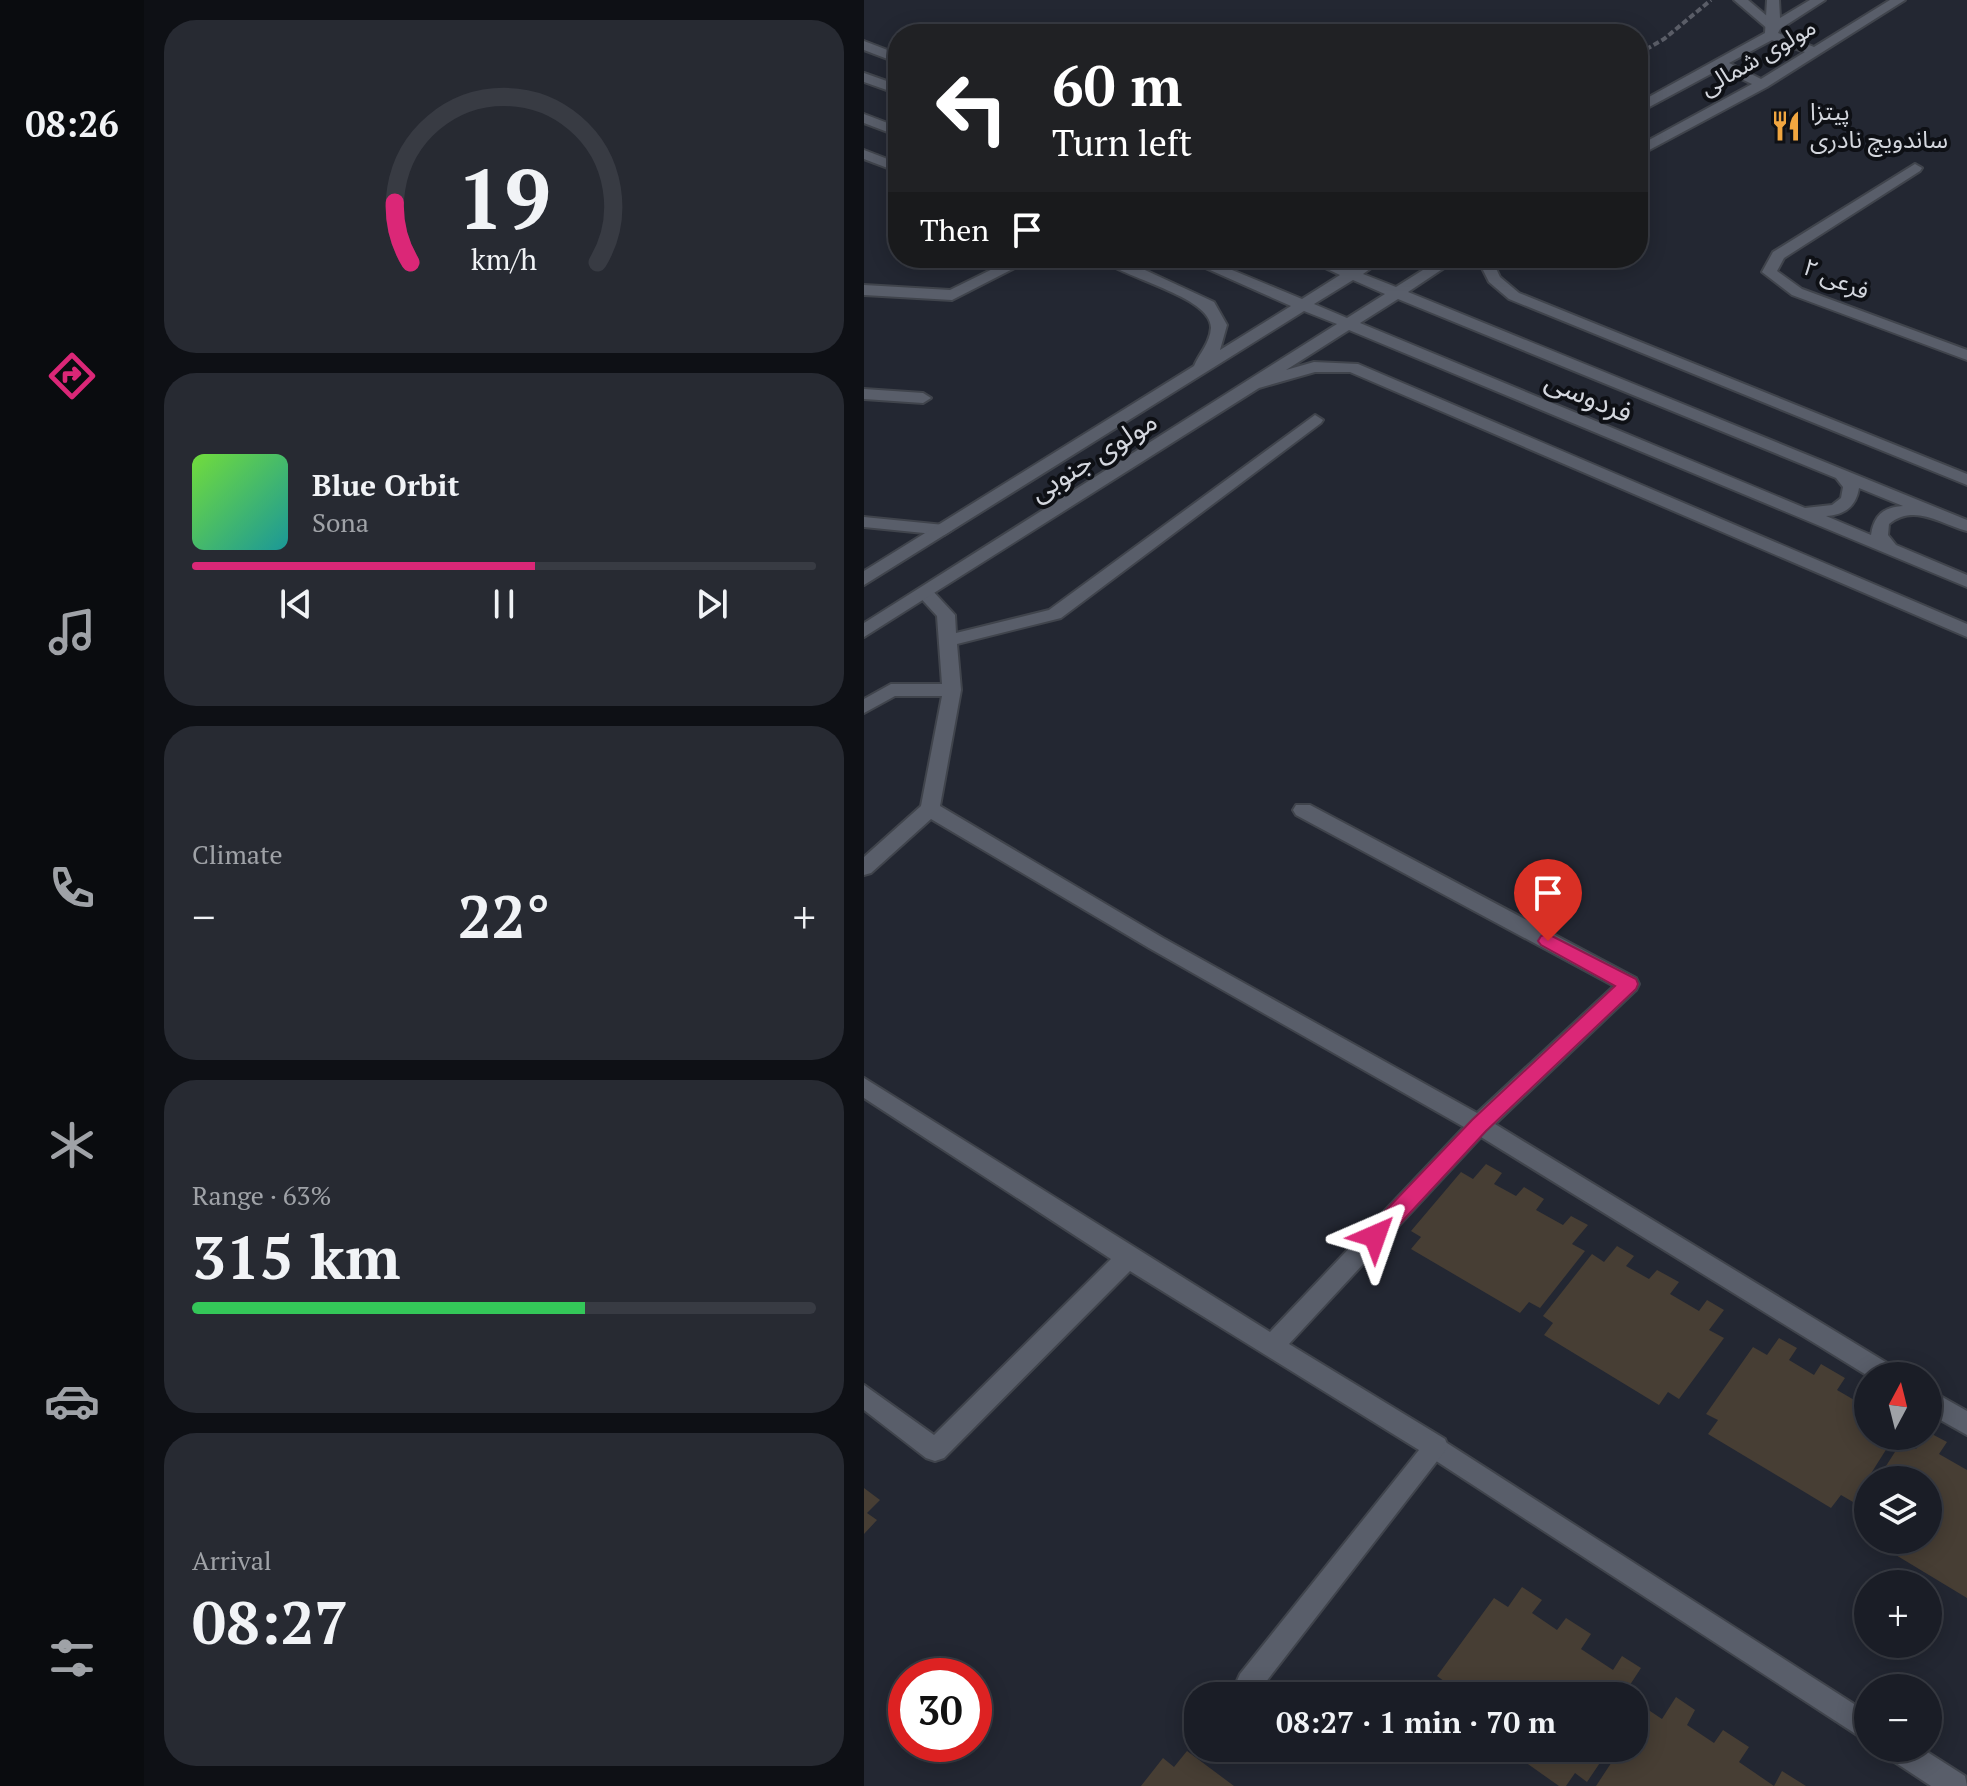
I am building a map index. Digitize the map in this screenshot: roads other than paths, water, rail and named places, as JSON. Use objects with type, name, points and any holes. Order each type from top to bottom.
[{"type":"street","points":[[1740,0],[1772,31],[1816,52]]},
{"type":"street","points":[[1772,31],[1773,0]]},
{"type":"street","name":"مولوی شمالی","points":[[1648,104],[1720,64],[1819,0]]},
{"type":"street","name":"مولوی شمالی","points":[[1648,147],[1762,84],[1899,0]]},
{"type":"street","points":[[864,45],[888,55]]},
{"type":"street","points":[[1720,64],[1762,84]]},
{"type":"street","points":[[864,77],[888,86]]},
{"type":"street","points":[[864,118],[888,128]]},
{"type":"street","points":[[864,154],[888,164]]},
{"type":"street","name":"فرعی ۲","points":[[1915,168],[1778,255],[1769,272],[1797,292],[1967,355]]},
{"type":"street","points":[[864,290],[952,295],[1007,268]]},
{"type":"street","points":[[1129,268],[1209,305],[1219,325],[1214,347],[1194,375]]},
{"type":"street","name":"فردوسی","points":[[1213,268],[1967,581]]},
{"type":"street","name":"فردوسی","points":[[1335,268],[1967,526]]},
{"type":"street","points":[[1350,274],[1360,268]]},
{"type":"street","points":[[1396,293],[1436,268]]},
{"type":"street","points":[[1489,268],[1494,279],[1514,296],[1967,480]]},
{"type":"street","name":"مولوی جنوبی","points":[[864,579],[1194,375],[1350,274]]},
{"type":"street","name":"مولوی جنوبی","points":[[864,631],[1396,293]]},
{"type":"street","points":[[1258,383],[1314,367],[1352,367],[1967,631]]},
{"type":"street","points":[[864,394],[923,398]]},
{"type":"street","points":[[948,641],[1055,614],[1315,420]]},
{"type":"street","points":[[1792,509],[1814,513],[1836,510],[1849,500],[1851,487],[1841,474]]},
{"type":"street","points":[[1889,548],[1879,535],[1881,522],[1893,512],[1935,512]]},
{"type":"street","points":[[864,522],[944,530]]},
{"type":"street","points":[[864,868],[930,809],[952,690],[946,615],[925,593]]},
{"type":"street","points":[[864,707],[891,690],[952,690]]},
{"type":"street","points":[[930,809],[1156,943],[1479,1125],[1866,1362]]},
{"type":"street","points":[[1272,1346],[1479,1125],[1629,984],[1303,810]]},
{"type":"street","points":[[864,1087],[1128,1258],[1436,1447],[1854,1720]]},
{"type":"street","points":[[864,1396],[935,1450],[1128,1258]]},
{"type":"street","points":[[1942,1409],[1967,1424]]},
{"type":"street","points":[[1250,1682],[1436,1447]]},
{"type":"street","points":[[1918,1762],[1955,1786]]},
{"type":"place","name":"پیتزا ساندویچ نادری","points":[[1786,126]]}]
